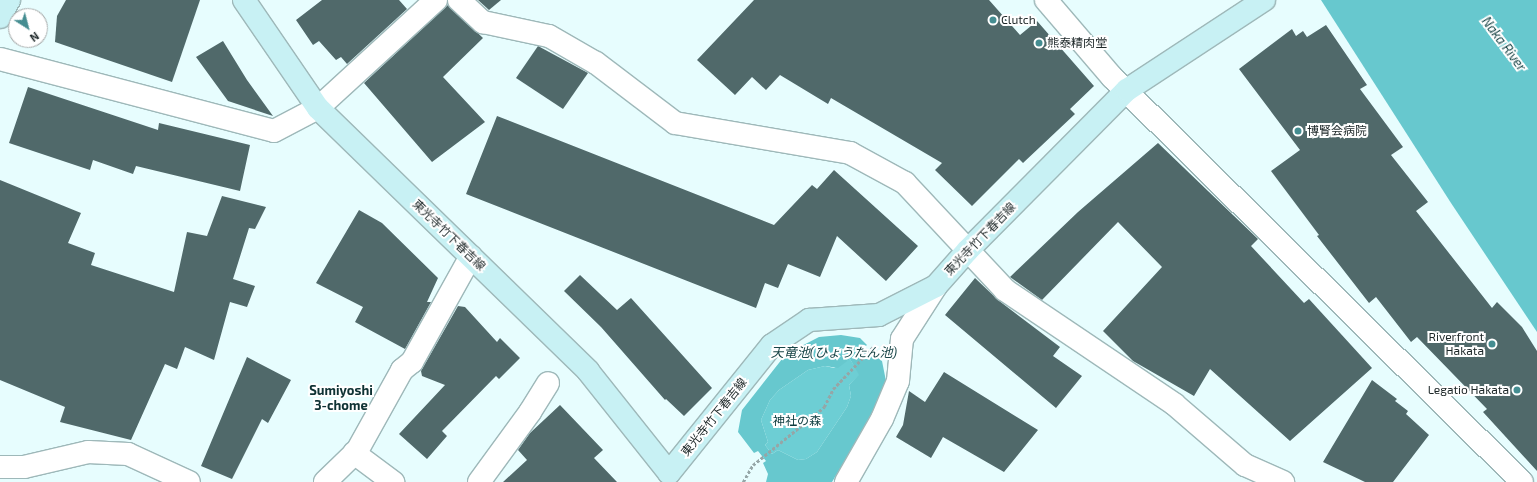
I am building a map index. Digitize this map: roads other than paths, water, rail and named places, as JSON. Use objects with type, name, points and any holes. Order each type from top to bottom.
[{"type":"main road","points":[[0,17],[8,0]]},
{"type":"main road","name":"東光寺竹下春吉線","points":[[244,0],[318,108],[588,371],[669,473],[772,345],[809,320],[879,315],[936,286],[968,250],[1127,90],[1264,0]]},
{"type":"street","points":[[0,59],[274,131],[318,108],[436,0]]},
{"type":"street","points":[[459,0],[483,22],[549,36],[596,63],[675,123],[850,153],[905,183],[1005,290],[1174,404],[1245,465],[1283,482]]},
{"type":"street","points":[[1046,0],[1112,77],[1127,90],[1522,482]]},
{"type":"street","points":[[325,482],[354,453],[402,370],[412,362],[471,256]]},
{"type":"street","points":[[846,482],[882,419],[898,381],[902,339],[936,286]]},
{"type":"street","points":[[479,482],[530,412],[548,383]]},
{"type":"street","points":[[0,467],[24,467],[88,452],[128,454],[156,476],[189,482]]},
{"type":"street","points":[[354,453],[393,482]]},
{"type":"water","name":"Naka River","points":[[1321,0],[1537,0],[1537,332],[1451,203]]},
{"type":"water","name":"天竜池(ひょうたん池)","points":[[841,335],[860,338],[867,345],[863,349],[868,356],[874,352],[882,361],[886,381],[878,405],[832,482],[766,482],[768,474],[763,463],[766,461],[758,451],[754,453],[738,432],[742,410],[786,354],[819,337]],"holes":[[[850,359],[859,375],[849,385],[851,396],[847,407],[817,452],[806,459],[798,460],[778,450],[772,454],[765,445],[768,442],[761,420],[770,400],[779,390],[808,370],[825,366],[838,368]]]},
{"type":"place","name":"Clutch","points":[[993,20]]},
{"type":"place","name":"熊泰精肉堂","points":[[1039,43]]},
{"type":"place","name":"博腎会病院","points":[[1298,131]]},
{"type":"place","name":"Riverfront Hakata","points":[[1492,344]]},
{"type":"place","name":"Legatio Hakata","points":[[1517,390]]},
{"type":"district","name":"Sumiyoshi 3-chome","points":[[341,398]]},
{"type":"park label","name":"神社の森","points":[[797,421]]}]
